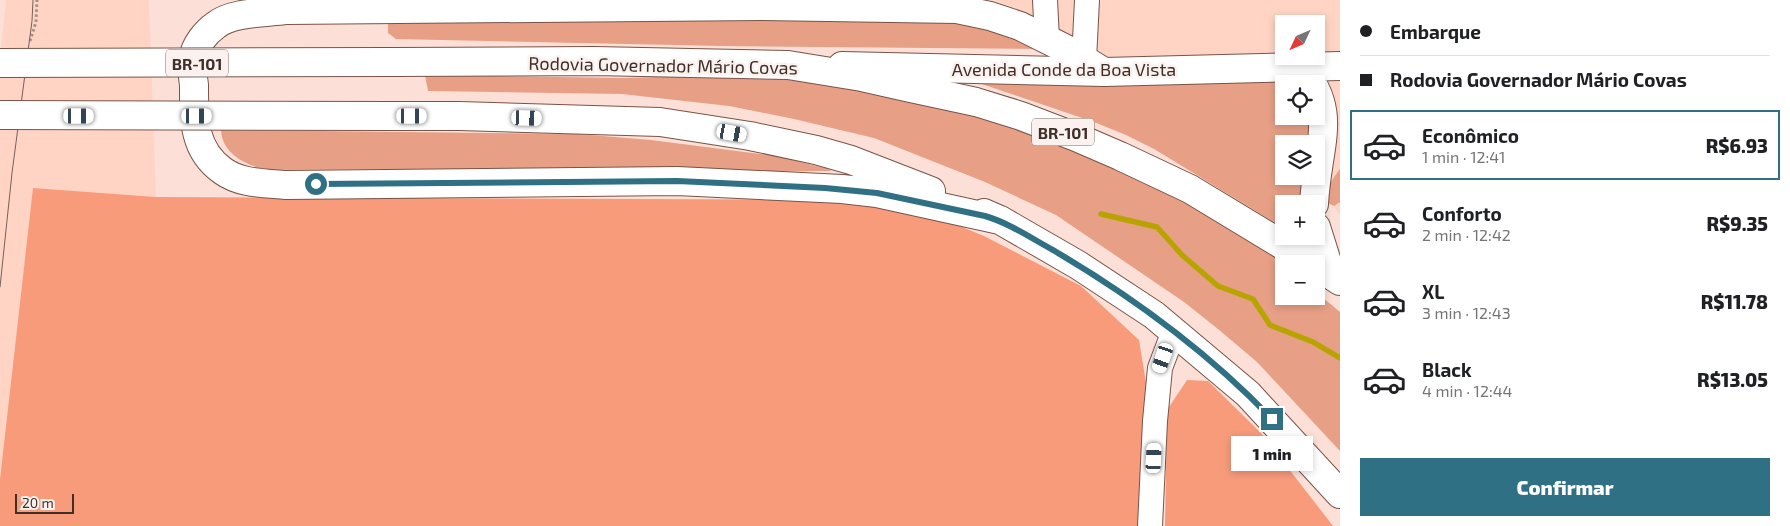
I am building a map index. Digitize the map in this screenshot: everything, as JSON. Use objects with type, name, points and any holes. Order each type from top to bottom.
[{"type":"main road","points":[[1000,220],[877,193],[842,189],[677,181],[286,185],[241,180],[224,171],[212,161],[197,135],[194,116],[193,59],[198,45],[206,32],[218,23],[233,17],[286,10],[617,4],[957,9],[990,16],[1020,26],[1094,66]]},
{"type":"main road","name":"Rodovia Governador Mário Covas","points":[[0,63],[604,61],[788,64],[862,77],[976,102],[1048,126],[1120,156],[1190,189],[1327,272]]},
{"type":"main road","name":"Avenida Conde da Boa Vista","points":[[788,64],[1340,66]]},
{"type":"main road","points":[[1299,66],[1318,79],[1329,93],[1336,111],[1336,130],[1325,161]]},
{"type":"main road","points":[[0,115],[458,116],[660,122],[801,147],[851,160],[950,198],[1000,220],[1100,279],[1154,314],[1248,394],[1340,494]]},
{"type":"main road","points":[[1325,169],[1340,151]]},
{"type":"main road","name":"BR-101","points":[[1322,245],[1327,262],[1327,272]]},
{"type":"street","points":[[1045,0],[1047,40]]},
{"type":"street","points":[[1087,0],[1094,66]]},
{"type":"street","points":[[1150,526],[1155,420],[1160,368],[1174,331]]},
{"type":"shaded area","points":[[6,0],[149,0],[156,197],[33,188],[0,479],[0,58]]},
{"type":"shaded area","points":[[993,0],[1340,0],[1340,216],[1334,206],[1325,175],[1325,135],[1275,135],[1275,150],[1027,13]]},
{"type":"shaded area","points":[[878,19],[961,23],[1003,28],[1041,49],[722,46],[396,39],[388,33],[388,23],[391,20]]},
{"type":"shaded area","points":[[425,75],[622,78],[727,75],[819,80],[898,93],[1038,131],[1150,181],[1258,243],[1275,257],[1275,305],[1325,305],[1325,300],[1340,312],[1340,451],[1257,362],[1218,329],[1184,302],[1056,215],[985,182],[874,138],[729,106],[622,94],[428,91]]},
{"type":"shaded area","points":[[967,79],[1275,80],[1275,125],[1316,125],[1316,135],[1275,135],[1275,185],[1302,185],[1300,195],[1275,195],[1275,223],[1154,149],[1094,122]]},
{"type":"shaded area","points":[[221,130],[578,134],[651,140],[776,156],[831,171],[610,173],[421,169],[266,170],[243,161],[230,152],[222,138]]},
{"type":"shaded area","points":[[1340,169],[1340,202],[1334,206],[1326,202],[1326,198],[1330,184]]},
{"type":"shaded area","points":[[33,188],[156,197],[858,200],[940,218],[984,236],[1081,286],[1139,340],[1148,395],[1143,526],[0,526],[0,479]]},
{"type":"shaded area","points":[[1187,380],[1208,381],[1261,433],[1333,526],[1165,526],[1167,410]]},
{"type":"waterway","points":[[1101,214],[1157,227],[1182,255],[1218,286],[1253,299],[1270,325],[1313,342],[1340,358]]},
{"type":"tram line","points":[[0,287],[33,0]]},
{"type":"route","points":[[316,184],[677,181],[825,188],[877,193],[985,216],[1000,220],[1078,265],[1154,314],[1236,383],[1272,419]]}]
